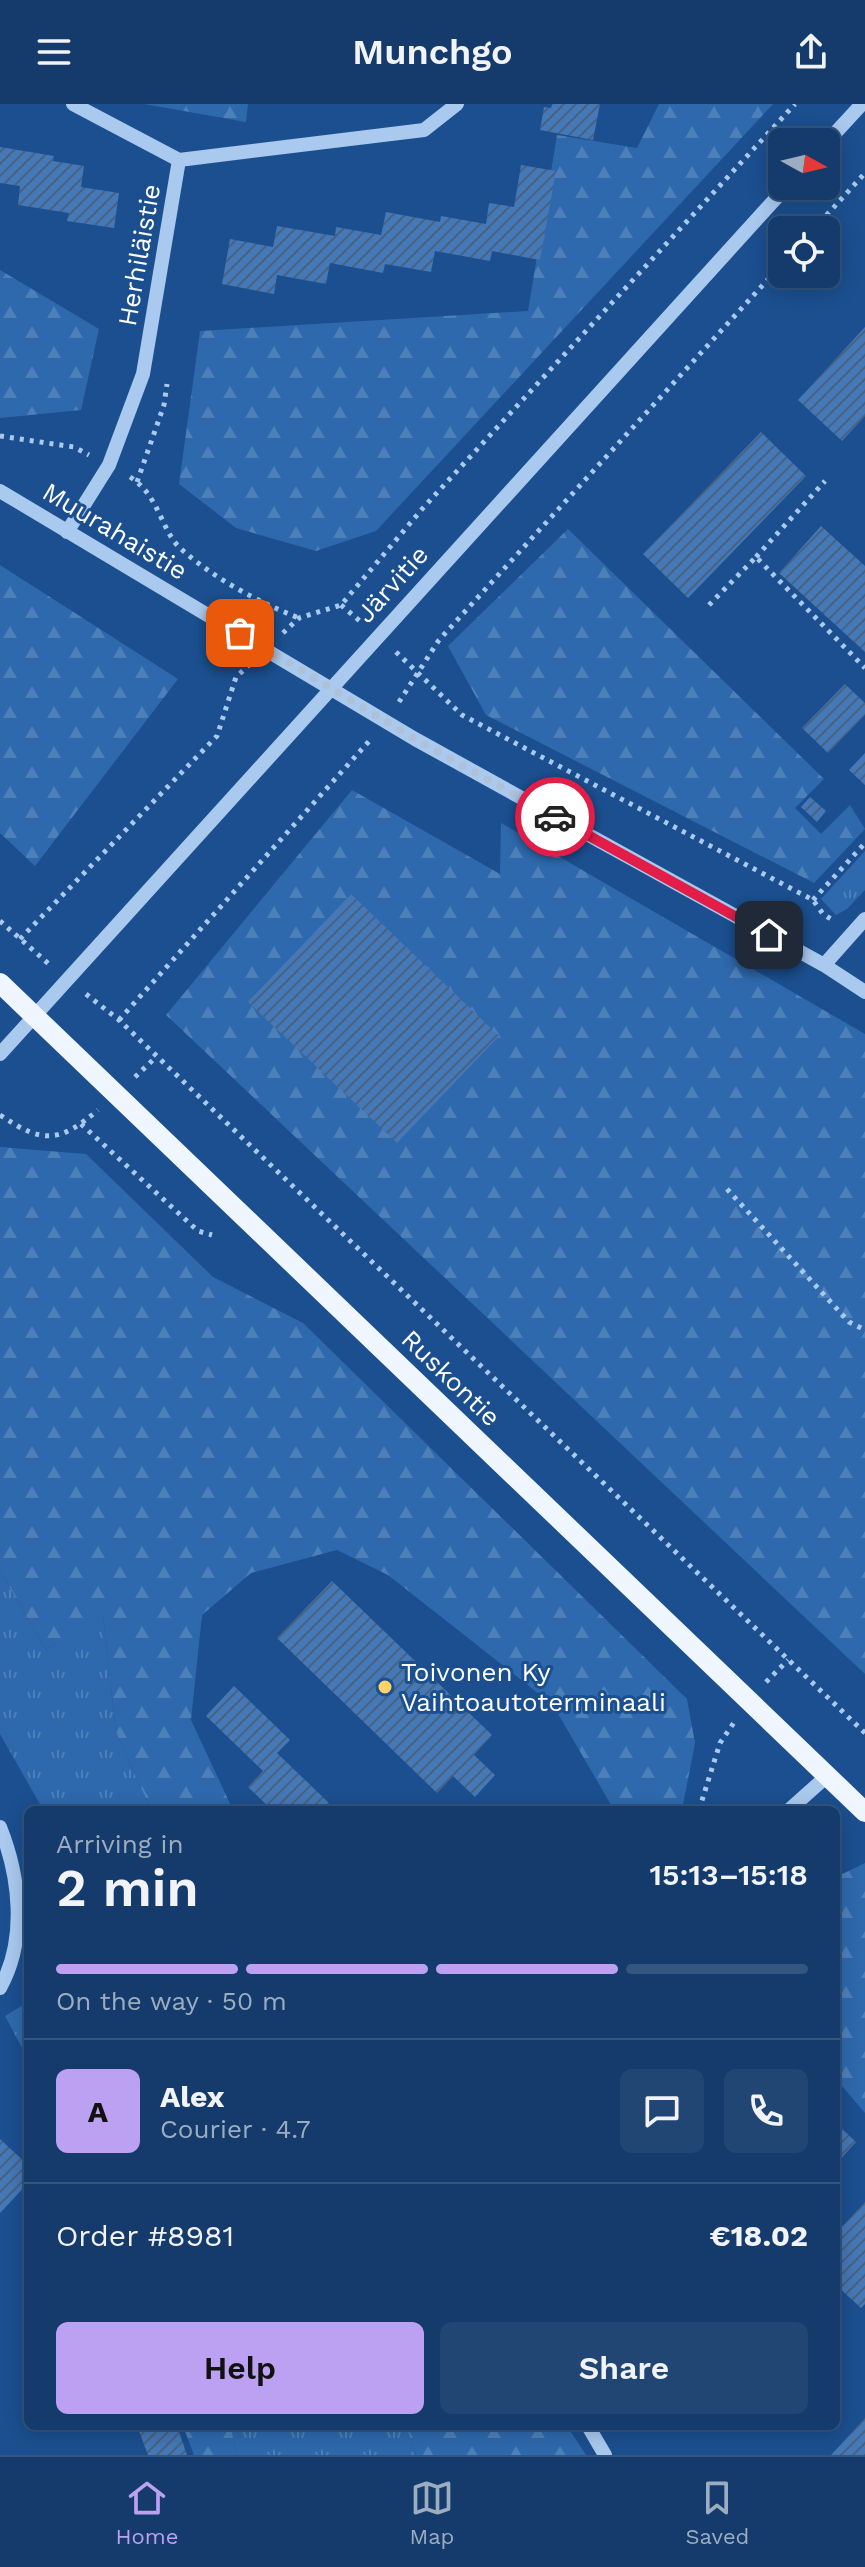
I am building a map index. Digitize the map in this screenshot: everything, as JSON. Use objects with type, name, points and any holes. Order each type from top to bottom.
[{"type":"main road","name":"Ruskontie","points":[[0,983],[865,1812]]},
{"type":"street","points":[[73,104],[179,160]]},
{"type":"street","name":"Herhiläistie","points":[[67,532],[109,465],[143,374],[179,160],[424,130],[457,104]]},
{"type":"street","points":[[840,128],[862,104]]},
{"type":"street","name":"Järvitie","points":[[0,1054],[328,688],[774,200]]},
{"type":"street","name":"Muurahaistie","points":[[0,491],[328,688],[824,965],[865,992]]},
{"type":"street","points":[[824,965],[865,919]]},
{"type":"street","points":[[793,1806],[827,1776]]},
{"type":"street","points":[[0,1827],[7,1844],[19,1915],[14,1964],[0,1988]]},
{"type":"street","points":[[590,2430],[605,2455]]},
{"type":"path","points":[[20,939],[217,736],[236,677],[299,618],[341,605],[423,508],[795,104]]},
{"type":"path","points":[[826,216],[865,173]]},
{"type":"path","points":[[119,1020],[387,722],[439,640],[768,279]]},
{"type":"path","points":[[0,436],[74,447],[137,482],[160,510],[178,546],[260,603],[299,618]]},
{"type":"path","points":[[709,605],[825,481]]},
{"type":"path","points":[[756,557],[865,668]]},
{"type":"path","points":[[341,605],[419,672],[462,715],[813,900],[823,914],[853,933]]},
{"type":"path","points":[[813,900],[865,843]]},
{"type":"path","points":[[0,921],[119,1020],[155,1058],[865,1733]]},
{"type":"path","points":[[0,1115],[24,1132],[45,1137],[66,1134],[116,1095],[155,1058]]},
{"type":"path","points":[[81,1124],[198,1231],[212,1235]]},
{"type":"path","points":[[727,1189],[849,1322],[865,1330]]},
{"type":"path","points":[[700,1806],[720,1743],[750,1699],[788,1660]]},
{"type":"green space","points":[[144,104],[248,104],[246,122]]},
{"type":"green space","points":[[659,104],[773,104],[376,531],[316,551],[236,528],[179,484],[200,331],[528,311],[557,135],[637,148]]},
{"type":"green space","points":[[0,270],[99,329],[81,410],[0,418]]},
{"type":"green space","points":[[568,529],[824,779],[795,808],[821,834],[850,805],[865,829],[814,883],[486,715],[448,646]]},
{"type":"green space","points":[[0,565],[178,679],[35,866],[0,833]]},
{"type":"green space","points":[[352,790],[500,874],[501,823],[865,1034],[865,1674],[166,1015]]},
{"type":"green space","points":[[865,851],[865,890],[847,909],[836,915],[821,899]]},
{"type":"green space","points":[[0,1147],[86,1154],[213,1277],[303,1323],[687,1699],[695,1743],[683,1806],[612,1806],[553,1705],[388,1575],[337,1550],[251,1573],[202,1615],[191,1720],[231,1806],[149,1806],[116,1732],[103,1616],[46,1650],[0,1571]]},
{"type":"green space","points":[[0,1571],[46,1650],[103,1615],[116,1732],[149,1806],[41,1806],[0,1734]]},
{"type":"green space","points":[[865,1863],[865,2113],[840,2084],[840,1875]]},
{"type":"green space","points":[[24,2004],[24,2052],[5,2016]]},
{"type":"green space","points":[[185,2430],[232,2430],[236,2455],[194,2455]]},
{"type":"green space","points":[[232,2430],[407,2430],[416,2455],[236,2455]]},
{"type":"green space","points":[[407,2430],[570,2430],[586,2455],[416,2455]]},
{"type":"building","points":[[552,104],[600,104],[593,140],[540,130],[544,107],[551,108]]},
{"type":"building","points":[[0,147],[54,156],[53,161],[84,166],[81,187],[119,193],[114,228],[67,221],[69,213],[18,205],[20,186],[0,183]]},
{"type":"building","points":[[521,165],[556,171],[540,260],[492,251],[490,261],[435,251],[431,272],[385,264],[383,273],[330,263],[326,284],[277,275],[274,294],[222,284],[230,239],[273,247],[277,226],[335,236],[336,227],[381,235],[386,212],[440,222],[441,216],[486,224],[489,203],[514,207]]},
{"type":"building","points":[[865,327],[865,416],[842,441],[798,400]]},
{"type":"building","points":[[761,432],[806,476],[688,598],[643,554]]},
{"type":"building","points":[[821,526],[865,566],[865,652],[779,573]]},
{"type":"building","points":[[845,684],[865,703],[865,715],[828,753],[802,728]]},
{"type":"building","points":[[865,753],[865,785],[849,770]]},
{"type":"building","points":[[810,797],[826,811],[817,822],[801,807]]},
{"type":"building","points":[[351,894],[499,1036],[397,1143],[248,1002]]},
{"type":"building","name":"Toivonen Ky Vaihtoautoterminaali","points":[[332,1581],[492,1735],[474,1755],[495,1775],[475,1797],[453,1776],[437,1793],[277,1638]]},
{"type":"building","points":[[234,1686],[290,1740],[277,1753],[329,1803],[326,1806],[268,1806],[248,1787],[263,1771],[206,1716]]},
{"type":"building","points":[[840,2127],[856,2142],[840,2160]]},
{"type":"building","points":[[0,2139],[24,2161],[24,2187],[0,2213]]},
{"type":"building","points":[[865,2202],[865,2304],[861,2308],[840,2289],[840,2229]]},
{"type":"building","points":[[865,2418],[865,2455],[831,2455]]},
{"type":"building","points":[[139,2430],[178,2430],[187,2455],[148,2455]]},
{"type":"way so far","points":[[240,633],[415,739],[555,817]]},
{"type":"place","name":"Toivonen Ky Vaihtoautoterminaali","points":[[385,1687]]},
{"type":"route","points":[[555,817],[769,935]]}]
